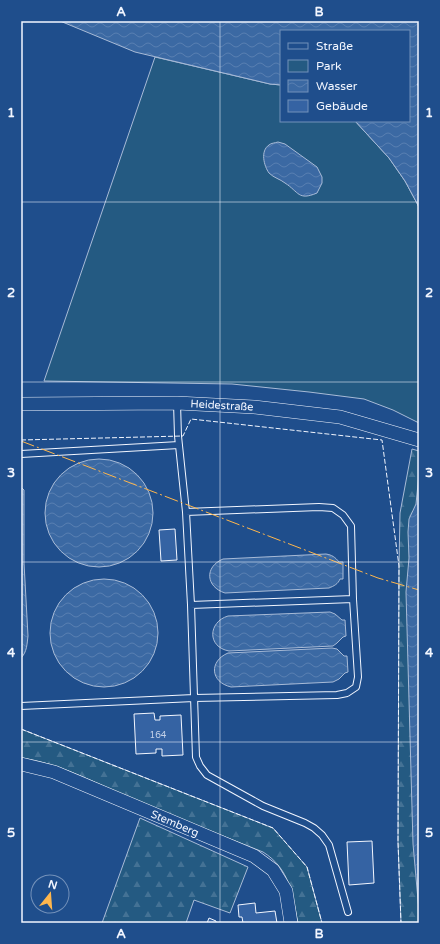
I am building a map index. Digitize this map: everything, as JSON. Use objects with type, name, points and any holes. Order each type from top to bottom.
[{"type":"street","name":"Heidestraße","points":[[21,404],[177,403],[254,407],[340,417],[419,440]]},
{"type":"street","name":"Stemberg","points":[[21,764],[54,772],[254,856],[273,870],[286,891],[291,923]]},
{"type":"lane","points":[[177,403],[179,446],[186,512],[191,605],[196,757],[200,766],[207,775],[263,806],[305,823],[322,835],[329,845],[348,912]]},
{"type":"lane","points":[[21,454],[179,446]]},
{"type":"lane","points":[[21,706],[194,698],[337,694],[347,693],[356,687],[358,677],[353,599],[351,526],[343,515],[332,508],[319,507],[186,512]]},
{"type":"lane","points":[[191,605],[353,599]]},
{"type":"green space","points":[[155,57],[270,84],[280,85],[280,122],[356,122],[389,158],[405,181],[419,207],[419,423],[393,410],[364,399],[309,392],[232,384],[44,381]]},
{"type":"green space","points":[[412,449],[419,451],[419,923],[401,923],[398,842],[400,513]]},
{"type":"green space","points":[[21,729],[273,828],[307,867],[322,923],[298,923],[291,892],[284,874],[279,866],[263,852],[163,812],[77,774],[49,764],[21,758]]},
{"type":"green space","points":[[140,818],[248,867],[230,913],[194,900],[186,923],[102,923]]},
{"type":"water","points":[[60,21],[419,21],[419,84],[417,84],[419,87],[419,207],[405,181],[389,158],[356,122],[410,122],[410,30],[280,30],[280,85],[270,84],[135,52]]},
{"type":"water","points":[[278,142],[285,144],[317,167],[322,177],[322,183],[317,193],[302,196],[290,186],[269,173],[264,163],[264,151],[270,144]]},
{"type":"water","points":[[99,459],[120,463],[137,475],[149,492],[153,513],[149,534],[137,551],[120,563],[99,567],[78,563],[61,551],[49,534],[45,513],[49,492],[61,475],[78,463]]},
{"type":"water","points":[[419,474],[419,911],[413,844],[406,592],[409,558],[409,519],[416,504]]},
{"type":"water","points":[[21,487],[24,490],[24,563],[28,636],[26,651],[21,658]]},
{"type":"water","points":[[326,554],[333,556],[339,562],[343,562],[343,579],[340,579],[336,585],[329,588],[225,593],[219,590],[211,582],[210,572],[217,563],[223,559]]},
{"type":"water","points":[[104,579],[125,583],[142,595],[154,612],[158,633],[154,654],[142,671],[125,683],[104,687],[83,683],[66,671],[54,654],[50,633],[54,612],[66,595],[83,583]]},
{"type":"water","points":[[330,612],[342,620],[345,620],[346,636],[333,646],[229,651],[222,649],[214,640],[213,634],[217,623],[221,619],[228,616]]},
{"type":"water","points":[[337,649],[344,656],[347,656],[348,672],[333,682],[231,687],[219,681],[214,671],[218,661],[228,653]]},
{"type":"building","points":[[175,529],[177,560],[161,561],[159,530]]},
{"type":"building","points":[[154,713],[155,720],[160,720],[160,716],[181,715],[183,755],[162,756],[162,749],[156,749],[156,753],[136,754],[134,714]]},
{"type":"building","points":[[372,841],[374,883],[349,885],[347,842]]},
{"type":"building","points":[[255,903],[256,913],[275,911],[277,923],[243,923],[242,917],[239,917],[238,905]]},
{"type":"building","points":[[209,918],[216,921],[216,923],[207,923]]},
{"type":"fence","points":[[21,440],[183,436],[191,419],[382,440],[399,566],[398,842],[401,923]]},
{"type":"fence","points":[[21,729],[273,828],[307,867],[322,923]]},
{"type":"power","points":[[21,441],[378,578],[419,590]]}]
